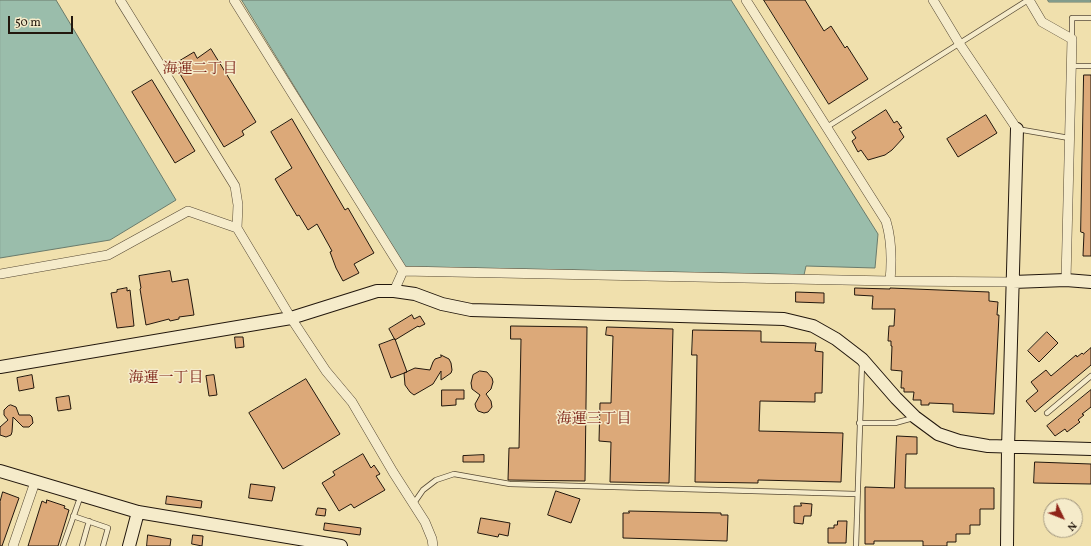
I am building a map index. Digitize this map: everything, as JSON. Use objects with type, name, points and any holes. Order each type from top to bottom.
[{"type":"street","points":[[120,0],[234,186],[238,205],[237,228],[291,318],[326,371],[352,402],[393,472],[414,503],[425,522],[432,539],[432,546]]},
{"type":"street","points":[[234,0],[403,271]]},
{"type":"street","points":[[746,0],[886,221],[890,236],[892,260],[890,281]]},
{"type":"street","points":[[933,0],[959,43],[1017,129],[1008,448],[1007,546]]},
{"type":"street","points":[[1028,0],[1042,22],[1072,39],[1070,66],[1066,280]]},
{"type":"street","points":[[0,274],[108,255],[188,211],[237,228]]},
{"type":"street","points":[[403,271],[890,281],[1013,282],[1066,280],[1091,282]]},
{"type":"street","points":[[394,291],[403,271]]},
{"type":"street","points":[[0,367],[291,318],[377,291],[394,291],[414,294],[442,304],[471,310],[784,319],[812,326],[836,339],[862,359],[896,398],[915,417],[938,434],[959,441],[1008,448],[1091,449]]},
{"type":"street","points":[[0,471],[138,512],[327,545],[341,546]]},
{"type":"street","points":[[12,546],[35,482]]},
{"type":"street","points":[[129,546],[138,512]]},
{"type":"lane","points":[[826,128],[1028,0]]},
{"type":"lane","points":[[1072,39],[1072,18],[1091,18]]},
{"type":"lane","points":[[1070,66],[1091,66]]},
{"type":"lane","points":[[1017,129],[1069,138]]},
{"type":"lane","points":[[856,546],[856,494],[862,359]]},
{"type":"lane","points":[[1047,413],[1091,376]]},
{"type":"lane","points":[[859,423],[896,423],[915,417]]},
{"type":"lane","points":[[414,503],[422,490],[436,480],[454,474],[510,484],[856,494]]},
{"type":"lane","points":[[63,546],[81,495]]},
{"type":"lane","points":[[74,516],[108,528],[103,546]]},
{"type":"lane","points":[[82,546],[89,521]]},
{"type":"shaded area","points":[[0,0],[56,0],[176,200],[110,240],[0,258]]},
{"type":"shaded area","points":[[242,0],[731,0],[878,234],[875,268],[806,266],[804,275],[405,267]]},
{"type":"shaded area","points":[[1048,0],[1091,0],[1091,2],[1049,2]]},
{"type":"building","points":[[764,0],[805,0],[824,31],[831,26],[845,48],[847,46],[868,79],[829,104]]},
{"type":"building","points":[[211,49],[256,122],[242,131],[244,135],[224,147],[174,64],[194,52],[197,58]]},
{"type":"building","points":[[1084,75],[1091,75],[1091,256],[1083,256],[1084,233],[1081,232]]},
{"type":"building","points":[[152,80],[195,151],[175,163],[132,92]]},
{"type":"building","points":[[886,110],[894,123],[897,121],[902,128],[899,129],[904,137],[885,155],[868,160],[861,150],[858,152],[852,141],[856,138],[852,132]]},
{"type":"building","points":[[986,115],[997,133],[958,157],[947,139]]},
{"type":"building","points":[[292,119],[345,210],[348,208],[374,253],[354,264],[359,273],[343,281],[330,252],[332,251],[317,224],[308,230],[299,215],[297,216],[275,179],[292,168],[271,132]]},
{"type":"building","points":[[170,271],[172,282],[188,279],[194,315],[146,325],[139,276]]},
{"type":"building","points":[[127,288],[127,291],[130,290],[134,326],[117,328],[111,293]]},
{"type":"building","points":[[855,288],[989,292],[989,301],[998,302],[997,315],[999,315],[994,414],[953,412],[953,404],[929,403],[929,405],[921,405],[921,400],[913,400],[914,392],[904,392],[904,388],[901,388],[902,371],[891,370],[892,346],[891,341],[888,341],[889,326],[894,326],[895,309],[872,309],[873,296],[855,295]]},
{"type":"building","points":[[796,292],[824,293],[824,303],[796,302]]},
{"type":"building","points":[[412,315],[414,319],[420,316],[425,324],[419,327],[418,326],[395,340],[389,329]]},
{"type":"building","points":[[511,326],[587,327],[585,481],[508,480],[509,448],[519,448],[521,339],[511,339]]},
{"type":"building","points":[[607,327],[673,329],[669,483],[610,482],[611,442],[599,441],[600,403],[611,403],[613,336],[606,335]]},
{"type":"building","points":[[693,330],[761,331],[761,342],[816,343],[815,351],[823,352],[822,393],[815,393],[815,402],[760,401],[759,431],[843,433],[841,482],[758,480],[758,483],[695,482],[697,355],[692,355]]},
{"type":"building","points":[[1047,332],[1058,343],[1039,362],[1028,351]]},
{"type":"building","points":[[235,337],[243,337],[244,347],[236,348]]},
{"type":"building","points":[[395,339],[407,372],[391,378],[379,345]]},
{"type":"building","points":[[1091,348],[1091,365],[1035,412],[1026,401],[1038,391],[1031,382],[1046,370],[1051,376],[1076,355],[1077,357]]},
{"type":"building","points":[[441,355],[449,359],[452,370],[451,373],[441,380],[441,371],[433,384],[414,395],[410,392],[405,385],[404,373],[415,368],[430,370],[435,359],[441,357]]},
{"type":"building","points":[[480,371],[487,372],[492,378],[493,382],[491,389],[486,394],[491,401],[492,407],[488,412],[484,413],[478,411],[476,408],[475,404],[480,395],[472,389],[471,383],[473,375]]},
{"type":"building","points":[[32,375],[34,388],[19,391],[17,378]]},
{"type":"building","points":[[214,375],[217,395],[209,396],[206,376]]},
{"type":"building","points":[[306,379],[340,434],[283,469],[249,413]]},
{"type":"building","points":[[442,390],[464,390],[464,399],[456,399],[456,405],[442,406]]},
{"type":"building","points":[[1091,390],[1091,407],[1082,414],[1084,415],[1078,420],[1080,422],[1067,432],[1065,429],[1055,436],[1047,426]]},
{"type":"building","points":[[69,396],[71,409],[58,411],[56,398]]},
{"type":"building","points":[[11,405],[16,407],[19,415],[30,415],[33,423],[29,427],[23,427],[13,417],[11,435],[6,437],[0,435],[0,427],[8,420],[4,415],[4,410]]},
{"type":"building","points":[[897,436],[917,437],[917,454],[906,454],[905,488],[994,488],[994,509],[980,509],[980,525],[970,525],[970,534],[956,534],[956,542],[947,542],[947,546],[923,546],[923,541],[874,541],[874,544],[865,544],[865,487],[894,488]]},
{"type":"building","points":[[363,454],[371,468],[374,465],[380,474],[376,476],[385,490],[354,508],[351,504],[339,511],[322,483],[335,475],[333,472]]},
{"type":"building","points":[[484,455],[484,462],[463,462],[463,456]]},
{"type":"building","points":[[1035,462],[1091,464],[1091,484],[1034,483]]},
{"type":"building","points":[[251,484],[275,487],[272,501],[249,498]]},
{"type":"building","points":[[556,491],[580,499],[571,523],[548,515]]},
{"type":"building","points":[[3,492],[19,498],[2,546],[0,546],[0,502]]},
{"type":"building","points":[[167,496],[202,501],[201,508],[166,504]]},
{"type":"building","points":[[47,500],[65,506],[64,508],[69,510],[58,546],[28,546],[42,501],[46,503]]},
{"type":"building","points":[[801,503],[812,504],[811,516],[804,516],[803,524],[794,523],[794,506],[801,506]]},
{"type":"building","points":[[318,508],[326,509],[325,516],[316,515]]},
{"type":"building","points":[[629,511],[721,513],[721,515],[728,515],[727,541],[623,538],[623,513],[629,513]]},
{"type":"building","points":[[481,518],[510,523],[508,536],[499,534],[498,537],[478,533]]},
{"type":"building","points":[[838,521],[847,521],[846,543],[828,543],[828,528],[834,528],[834,525],[837,525]]},
{"type":"building","points":[[325,523],[361,528],[360,535],[324,530]]},
{"type":"building","points":[[148,535],[171,539],[170,546],[147,546]]},
{"type":"building","points":[[193,535],[203,536],[202,546],[192,544]]},
{"type":"district","name":"海運二丁目","points":[[200,70]]},
{"type":"district","name":"海運一丁目","points":[[166,379]]},
{"type":"district","name":"海運三丁目","points":[[594,420]]}]
